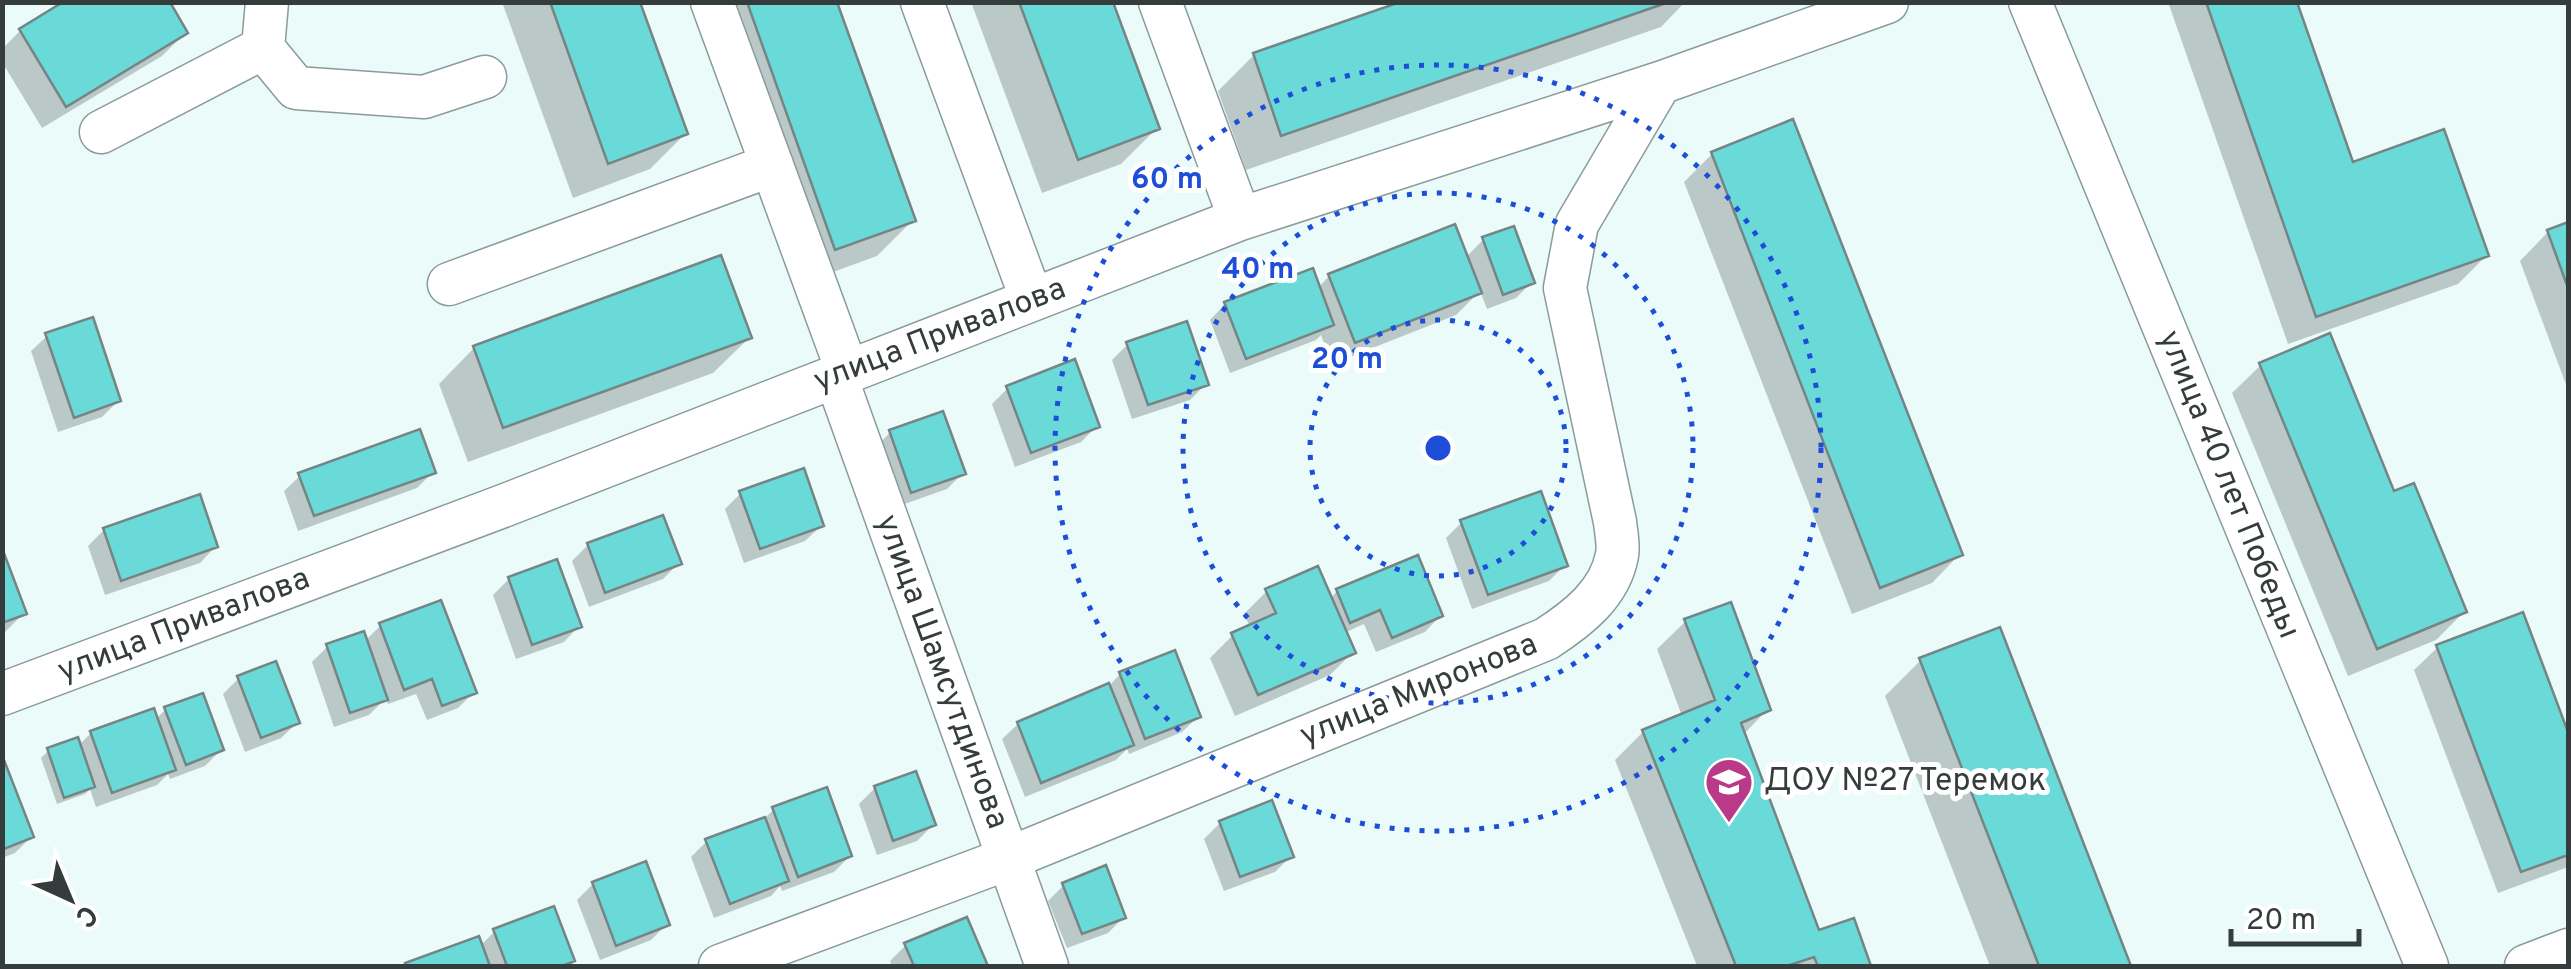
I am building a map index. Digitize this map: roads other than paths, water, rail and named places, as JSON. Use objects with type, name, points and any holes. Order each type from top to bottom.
[{"type":"street","points":[[267,2],[263,48],[296,88],[424,97],[485,78]]},
{"type":"street","name":"улица Шамсутдинова","points":[[712,2],[772,165],[1007,859],[1047,966]]},
{"type":"street","points":[[922,2],[1032,300]]},
{"type":"street","points":[[1160,2],[1240,220]]},
{"type":"street","name":"улица Привалова","points":[[2,694],[1240,220],[1660,83],[1887,2]]},
{"type":"street","name":"улица 40 лет Победы","points":[[2030,2],[2427,966]]},
{"type":"street","points":[[101,132],[263,48]]},
{"type":"street","name":"улица Миронова","points":[[720,966],[1007,859],[1546,639],[1582,616],[1606,584],[1617,554],[1565,288],[1576,224],[1660,83]]},
{"type":"street","points":[[449,284],[772,165]]},
{"type":"street","points":[[2526,966],[2568,950]]},
{"type":"place","name":"ДОУ №27 Теремок","points":[[1729,824]]}]
